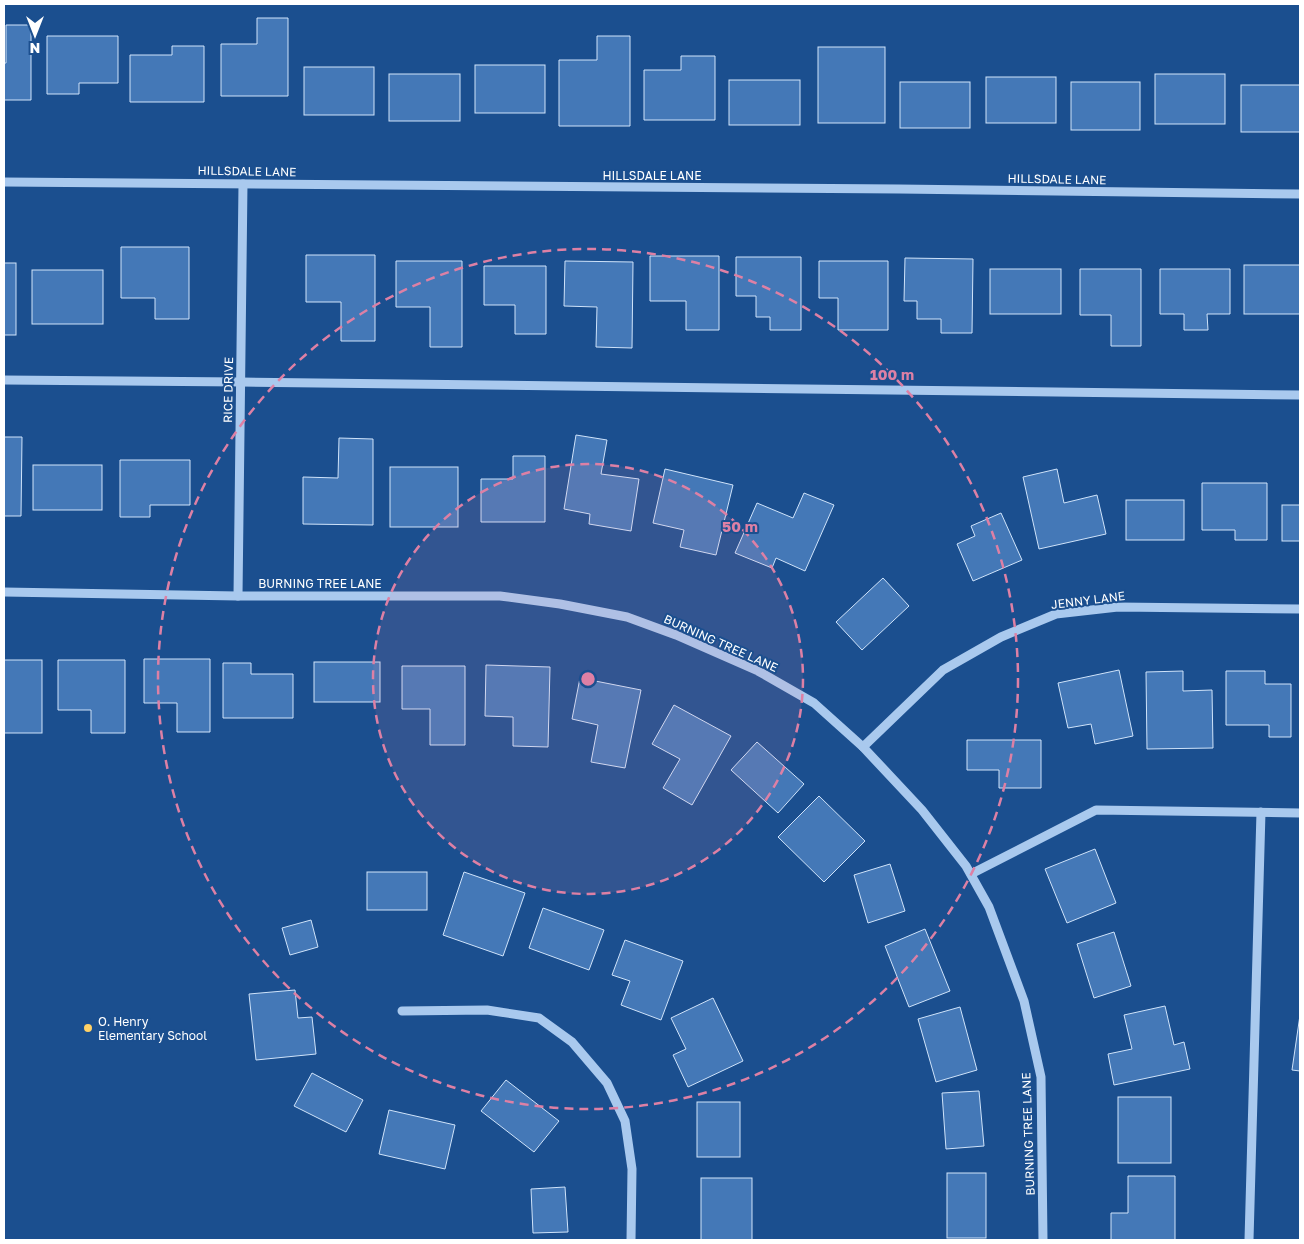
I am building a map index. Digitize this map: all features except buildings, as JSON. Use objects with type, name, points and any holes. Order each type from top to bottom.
[{"type":"street","name":"HILLSDALE LANE","points":[[4,182],[1300,194]]},
{"type":"street","name":"RICE DRIVE","points":[[238,596],[243,184]]},
{"type":"street","points":[[4,380],[1300,395]]},
{"type":"street","name":"BURNING TREE LANE","points":[[4,592],[238,596],[500,596],[560,604],[627,617],[676,635],[758,671],[814,703],[863,747],[922,810],[966,866],[989,907],[1024,1001],[1041,1077],[1043,1240]]},
{"type":"street","name":"JENNY LANE","points":[[863,747],[943,670],[1001,637],[1056,614],[1118,608],[1300,609]]},
{"type":"street","points":[[970,874],[1096,810],[1300,813]]},
{"type":"street","points":[[1249,1240],[1261,812]]},
{"type":"street","points":[[402,1011],[487,1010],[539,1018],[572,1042],[607,1083],[625,1121],[632,1169],[631,1240]]},
{"type":"place","name":"O. Henry Elementary School","points":[[88,1028]]}]
